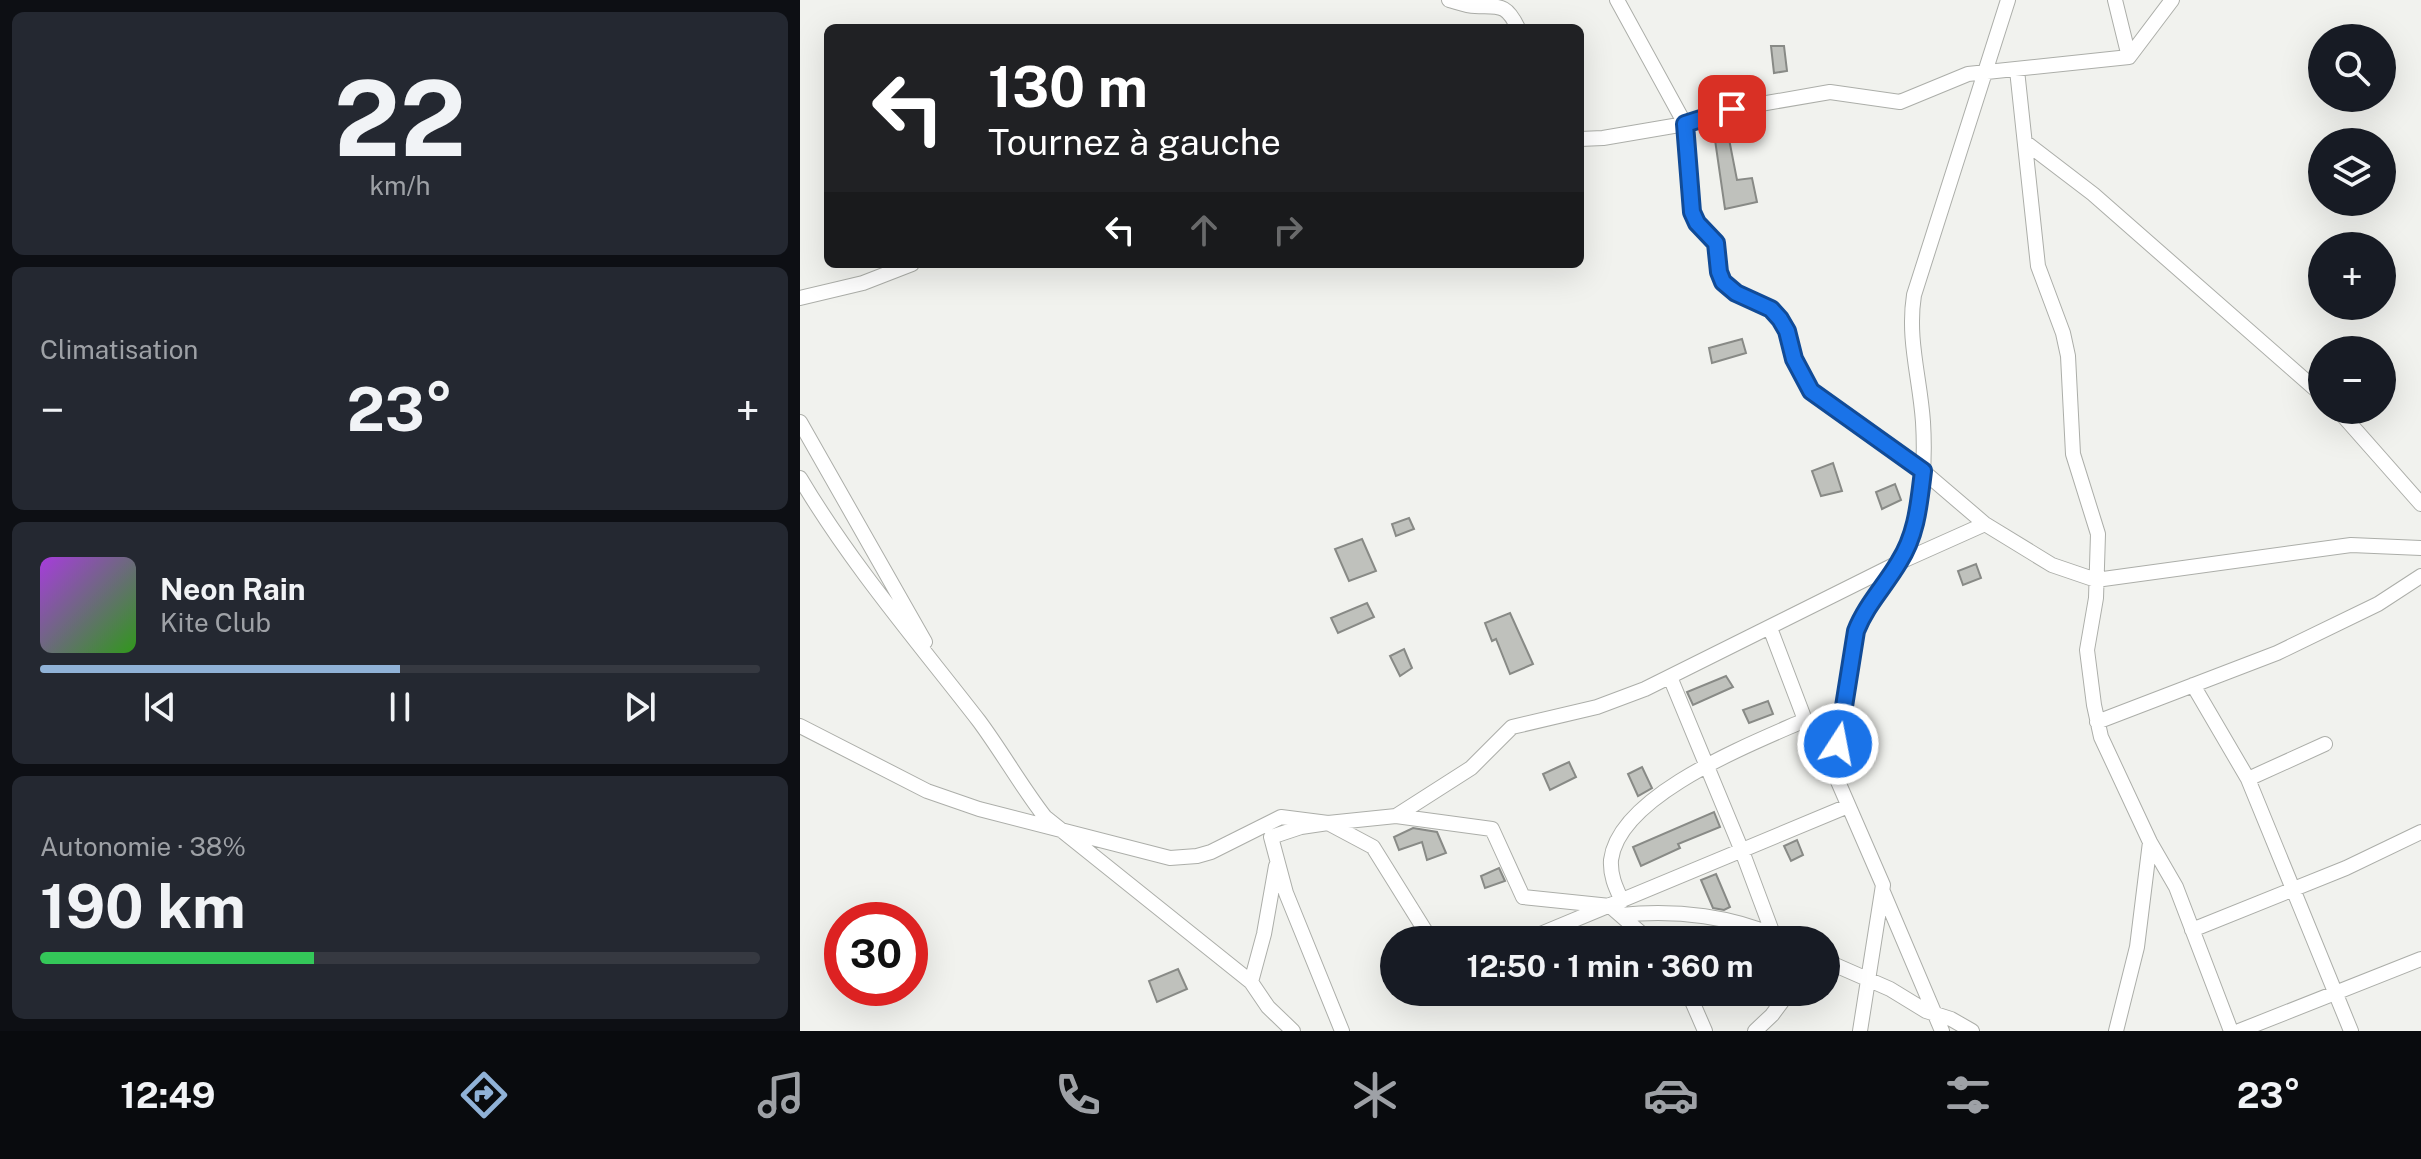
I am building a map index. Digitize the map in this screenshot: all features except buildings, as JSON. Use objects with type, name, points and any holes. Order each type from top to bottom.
[{"type":"street","points":[[1449,0],[1472,7],[1500,6],[1510,13],[1516,24]]},
{"type":"street","points":[[1617,0],[1685,124],[1692,212],[1697,223],[1716,243],[1723,282],[1736,293],[1771,309],[1780,319],[1787,331],[1794,359],[1811,391],[1923,471],[1985,524],[2052,565],[2096,580],[2351,545],[2421,548]]},
{"type":"street","points":[[1833,770],[1856,631],[1862,615],[1900,562],[1917,520],[1923,471],[1923,421],[1910,320],[1914,295],[2008,0]]},
{"type":"street","points":[[2115,0],[2129,57]]},
{"type":"street","points":[[1584,139],[1685,124],[1732,109],[1830,92],[1900,102],[1968,74],[2129,57],[2172,0]]},
{"type":"street","points":[[2017,70],[2038,266],[2063,333],[2069,371],[2073,454],[2098,534],[2086,661],[2097,722],[2101,737],[2150,842],[2176,887],[2231,1031]]},
{"type":"street","points":[[2025,142],[2093,194],[2308,383]]},
{"type":"street","points":[[800,298],[863,283],[902,268]]},
{"type":"street","points":[[800,422],[943,674]]},
{"type":"street","points":[[2350,424],[2421,504]]},
{"type":"street","points":[[800,478],[817,507],[896,616],[989,734],[1021,786],[1045,817],[1251,982],[1268,1007],[1293,1031]]},
{"type":"street","points":[[1396,816],[1471,768],[1512,727],[1597,707],[1670,677],[1900,562],[1985,524]]},
{"type":"street","points":[[2097,722],[2277,653],[2378,604],[2421,576]]},
{"type":"street","points":[[1770,628],[1805,720],[1833,770],[1942,1031]]},
{"type":"street","points":[[1670,677],[1774,926]]},
{"type":"street","points":[[2193,685],[2248,779],[2351,1031]]},
{"type":"street","points":[[1636,926],[1618,907],[1611,875],[1615,843],[1629,821],[1652,801],[1706,765],[1805,720]]},
{"type":"street","points":[[800,726],[927,791],[979,809],[1170,858],[1211,852],[1276,818],[1296,817],[1328,823],[1373,847],[1422,926]]},
{"type":"street","points":[[2248,779],[2325,744]]},
{"type":"street","points":[[1565,926],[1618,907],[1848,806]]},
{"type":"street","points":[[1278,835],[1301,827],[1396,816],[1492,829],[1523,897],[1704,917],[1748,926]]},
{"type":"street","points":[[1251,982],[1264,934],[1277,859],[1276,818]]},
{"type":"street","points":[[2192,930],[2346,868],[2421,832]]},
{"type":"street","points":[[2116,1031],[2137,947],[2150,842]]},
{"type":"street","points":[[1277,859],[1286,893],[1342,1031]]},
{"type":"street","points":[[1860,1031],[1883,892]]},
{"type":"street","points":[[2239,1031],[2421,959]]},
{"type":"street","points":[[1840,968],[1890,989],[1972,1031]]},
{"type":"street","points":[[1694,1006],[1705,1031]]},
{"type":"street","points":[[1755,1031],[1777,1006]]},
{"type":"route","points":[[1732,109],[1685,124],[1692,212],[1697,223],[1716,243],[1723,282],[1736,293],[1771,309],[1780,319],[1787,331],[1794,359],[1811,391],[1923,471],[1917,520],[1910,540],[1900,562],[1862,615],[1856,631],[1838,744]]}]
